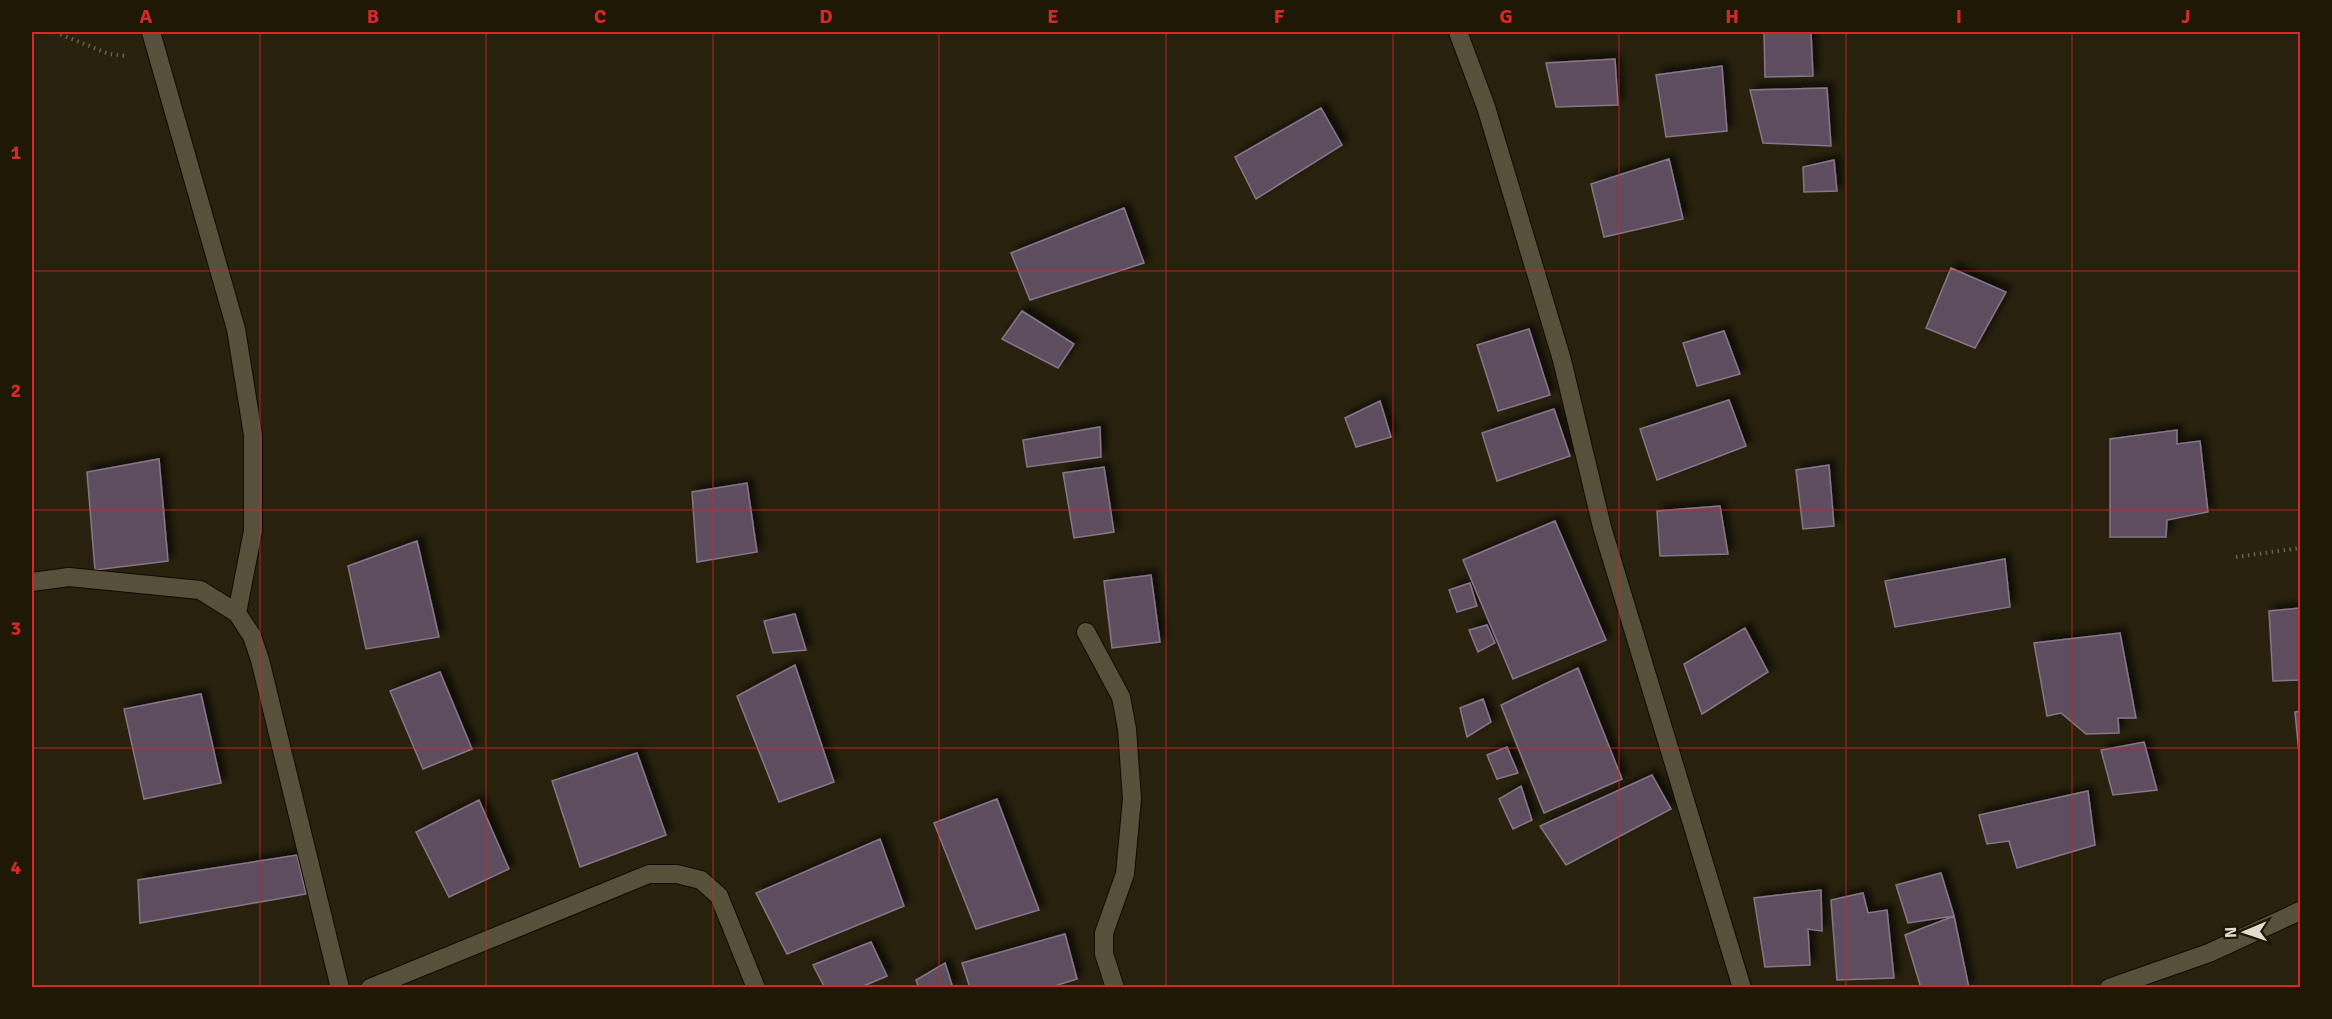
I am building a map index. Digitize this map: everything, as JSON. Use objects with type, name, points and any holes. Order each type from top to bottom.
[{"type":"street","points":[[151,32],[236,329],[253,435],[253,531],[237,613]]},
{"type":"street","points":[[1458,32],[1486,107],[1562,360],[1602,527],[1742,987]]},
{"type":"street","points":[[32,582],[69,577],[200,590],[237,613],[252,636],[260,660],[340,987]]},
{"type":"street","points":[[1086,632],[1121,697],[1127,729],[1131,776],[1132,799],[1125,874],[1104,933],[1104,954],[1115,987]]},
{"type":"street","points":[[370,987],[649,874],[677,873],[701,880],[718,896],[756,987]]},
{"type":"street","points":[[2109,987],[2209,953],[2301,911]]},
{"type":"path","points":[[55,32],[109,54],[138,57]]},
{"type":"path","points":[[2236,557],[2301,548]]},
{"type":"building","points":[[1764,32],[1811,33],[1813,76],[1765,77]]},
{"type":"building","points":[[1615,59],[1618,105],[1556,107],[1546,63]]},
{"type":"building","points":[[1722,66],[1727,131],[1666,137],[1656,75]]},
{"type":"building","points":[[1827,88],[1831,146],[1763,143],[1750,90]]},
{"type":"building","points":[[1321,108],[1342,145],[1256,199],[1235,157]]},
{"type":"building","points":[[1669,159],[1683,219],[1604,237],[1591,184]]},
{"type":"building","points":[[1834,160],[1837,191],[1804,192],[1803,167]]},
{"type":"building","points":[[1124,208],[1144,263],[1030,300],[1011,253]]},
{"type":"building","points":[[1951,268],[2006,292],[1975,348],[1926,328]]},
{"type":"building","points":[[1022,311],[1074,344],[1058,368],[1002,339]]},
{"type":"building","points":[[1529,329],[1550,395],[1498,411],[1477,345]]},
{"type":"building","points":[[1724,331],[1740,374],[1697,386],[1683,343]]},
{"type":"building","points":[[1729,400],[1746,446],[1657,480],[1640,429]]},
{"type":"building","points":[[1380,401],[1391,437],[1356,447],[1345,418]]},
{"type":"building","points":[[1554,409],[1570,456],[1497,481],[1482,433]]},
{"type":"building","points":[[1100,427],[1101,457],[1027,467],[1023,440]]},
{"type":"building","points":[[2177,430],[2177,444],[2200,441],[2208,512],[2167,520],[2166,537],[2110,537],[2110,439]]},
{"type":"building","points":[[159,459],[168,561],[95,570],[87,472]]},
{"type":"building","points":[[1829,465],[1834,526],[1803,529],[1796,470]]},
{"type":"building","points":[[1104,467],[1114,532],[1074,538],[1063,473]]},
{"type":"building","points":[[747,483],[757,552],[697,562],[692,492]]},
{"type":"building","points":[[1720,506],[1728,554],[1660,556],[1657,511]]},
{"type":"building","points":[[1555,521],[1606,640],[1513,679],[1463,560]]},
{"type":"building","points":[[417,541],[439,637],[366,649],[348,566]]},
{"type":"building","points":[[2005,559],[2010,607],[1895,627],[1885,581]]},
{"type":"building","points":[[1151,575],[1160,642],[1112,648],[1104,581]]},
{"type":"building","points":[[1470,583],[1477,606],[1457,612],[1449,590]]},
{"type":"building","points":[[2300,608],[2300,680],[2273,681],[2269,611]]},
{"type":"building","points":[[795,614],[806,650],[773,653],[764,621]]},
{"type":"building","points":[[1487,625],[1495,643],[1478,652],[1469,630]]},
{"type":"building","points":[[1745,628],[1768,672],[1702,714],[1684,664]]},
{"type":"building","points":[[2120,633],[2136,718],[2118,718],[2119,733],[2086,734],[2061,713],[2047,716],[2034,643]]},
{"type":"building","points":[[795,665],[834,782],[779,802],[737,696]]},
{"type":"building","points":[[1578,668],[1622,779],[1544,813],[1501,705]]},
{"type":"building","points":[[440,672],[472,749],[423,769],[390,691]]},
{"type":"building","points":[[201,694],[221,783],[144,799],[124,709]]},
{"type":"building","points":[[1483,699],[1491,722],[1467,737],[1460,708]]},
{"type":"building","points":[[2300,711],[2300,764],[2295,712]]},
{"type":"building","points":[[2144,742],[2157,790],[2113,795],[2101,750]]},
{"type":"building","points":[[1507,747],[1518,773],[1497,779],[1487,755]]},
{"type":"building","points":[[637,753],[666,835],[580,867],[552,781]]},
{"type":"building","points":[[1652,775],[1671,809],[1566,865],[1540,826]]},
{"type":"building","points":[[1521,786],[1532,820],[1513,829],[1499,799]]},
{"type":"building","points":[[2088,791],[2095,845],[2017,868],[2009,841],[1987,844],[1979,815]]},
{"type":"building","points":[[997,799],[1039,910],[976,929],[934,823]]},
{"type":"building","points":[[479,800],[509,869],[449,897],[416,832]]},
{"type":"building","points":[[880,839],[904,906],[787,954],[756,893]]},
{"type":"building","points":[[297,855],[306,894],[140,923],[138,880]]},
{"type":"building","points":[[1941,873],[1954,916],[1908,923],[1896,885]]},
{"type":"building","points":[[1821,890],[1822,931],[1808,929],[1810,965],[1765,967],[1754,898]]},
{"type":"building","points":[[1863,893],[1868,913],[1887,910],[1894,978],[1837,980],[1831,900]]},
{"type":"building","points":[[1954,916],[1969,988],[1921,988],[1905,935]]},
{"type":"building","points":[[1065,934],[1077,979],[1048,988],[970,988],[962,963]]},
{"type":"building","points":[[871,942],[887,976],[859,988],[825,988],[813,965]]},
{"type":"building","points":[[945,963],[953,988],[919,988],[916,980]]}]
